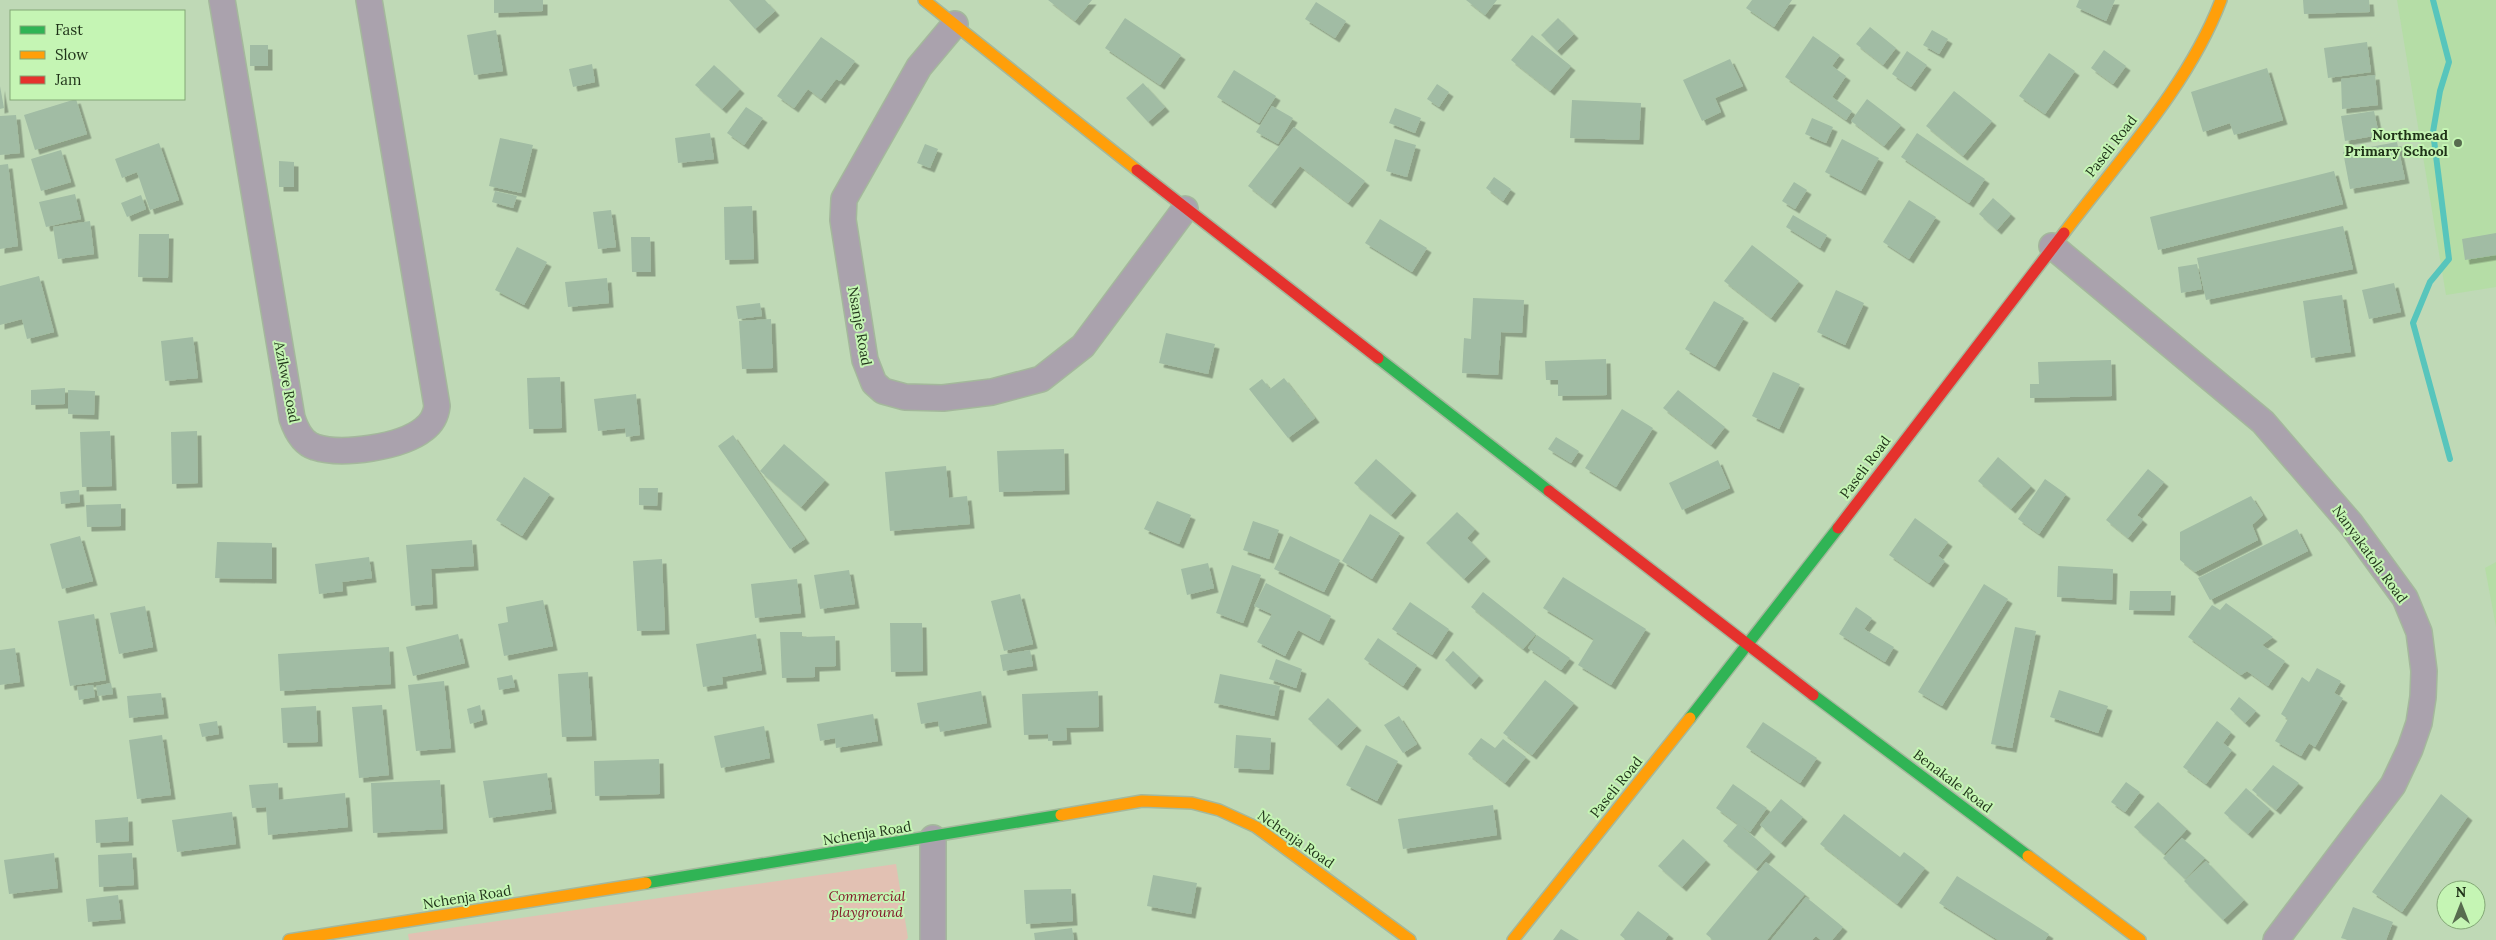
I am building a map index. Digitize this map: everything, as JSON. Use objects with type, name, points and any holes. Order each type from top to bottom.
[{"type":"street","name":"Azikwe Road","points":[[222,0],[292,418],[296,430],[304,440],[314,447],[336,450],[364,449],[411,437],[425,429],[431,421],[437,406],[369,0]]},
{"type":"street","name":"Benakale Road","points":[[924,0],[1184,209],[1748,646],[2139,940]]},
{"type":"street","name":"Paseli Road","points":[[1513,940],[1748,646],[2052,246],[2168,97],[2209,32],[2221,0]]},
{"type":"street","name":"Nsanje Road","points":[[955,24],[919,67],[844,199],[843,220],[865,360],[868,373],[878,387],[883,391],[906,398],[944,398],[992,392],[1041,379],[1089,340],[1184,209]]},
{"type":"street","name":"Nanyakatola Road","points":[[2052,246],[2263,422],[2351,524],[2405,598],[2419,632],[2424,672],[2423,697],[2419,723],[2410,749],[2392,785],[2276,940]]},
{"type":"street","name":"Nchenja Road","points":[[289,940],[376,934],[1142,801],[1192,803],[1219,810],[1256,827],[1410,940]]},
{"type":"street","points":[[933,838],[933,940]]},
{"type":"shaded area","name":"Northmead Primary School","points":[[2397,0],[2496,0],[2496,287],[2446,295]]},
{"type":"shaded area","points":[[2496,562],[2496,627],[2485,568]]},
{"type":"green space","name":"Commercial playground","points":[[896,864],[908,938],[906,940],[409,940],[408,934]]},
{"type":"building","points":[[494,0],[543,0],[543,11],[494,13]]},
{"type":"building","points":[[729,0],[765,0],[775,11],[755,29]]},
{"type":"building","points":[[1048,0],[1092,0],[1075,21]]},
{"type":"building","points":[[1466,0],[1497,0],[1485,15]]},
{"type":"building","points":[[1752,0],[1792,0],[1774,27],[1746,8]]},
{"type":"building","points":[[2079,0],[2115,0],[2106,21],[2076,7]]},
{"type":"building","points":[[2303,0],[2369,0],[2370,12],[2304,14]]},
{"type":"building","points":[[1316,2],[1346,21],[1335,38],[1305,19]]},
{"type":"building","points":[[1125,18],[1181,55],[1160,85],[1105,48]]},
{"type":"building","points":[[1558,18],[1574,34],[1557,51],[1541,35]]},
{"type":"building","points":[[1870,27],[1896,48],[1883,65],[1856,44]]},
{"type":"building","points":[[496,30],[503,71],[474,75],[467,35]]},
{"type":"building","points":[[1932,30],[1948,39],[1939,54],[1923,45]]},
{"type":"building","points":[[1532,35],[1571,66],[1550,91],[1511,60]]},
{"type":"building","points":[[1813,36],[1840,55],[1832,66],[1846,76],[1832,97],[1852,111],[1846,120],[1785,77]]},
{"type":"building","points":[[821,37],[855,61],[840,81],[836,79],[821,99],[808,89],[794,108],[777,96]]},
{"type":"building","points":[[2367,42],[2371,72],[2328,78],[2324,48]]},
{"type":"building","points":[[250,45],[268,45],[268,66],[250,66]]},
{"type":"building","points":[[2104,50],[2126,66],[2113,84],[2091,68]]},
{"type":"building","points":[[1907,51],[1927,65],[1911,87],[1892,74]]},
{"type":"building","points":[[2049,53],[2075,71],[2045,114],[2019,96]]},
{"type":"building","points":[[1730,59],[1743,86],[1715,98],[1721,112],[1702,121],[1683,80]]},
{"type":"building","points":[[592,64],[595,82],[573,87],[569,69]]},
{"type":"building","points":[[714,65],[740,89],[722,109],[695,85]]},
{"type":"building","points":[[2267,68],[2283,120],[2234,135],[2230,123],[2203,132],[2191,92]]},
{"type":"building","points":[[1234,70],[1276,96],[1259,123],[1217,97]]},
{"type":"building","points":[[2375,75],[2378,105],[2342,109],[2341,79]]},
{"type":"building","points":[[1143,83],[1165,107],[1148,122],[1126,98]]},
{"type":"building","points":[[1437,84],[1449,92],[1439,107],[1427,99]]},
{"type":"building","points":[[0,86],[4,108],[0,109]]},
{"type":"building","points":[[1954,91],[1992,121],[1963,156],[1926,126]]},
{"type":"building","points":[[1867,99],[1901,125],[1884,146],[1851,121]]},
{"type":"building","points":[[76,100],[87,134],[35,150],[24,115]]},
{"type":"building","points":[[1572,100],[1641,103],[1639,140],[1570,138]]},
{"type":"building","points":[[1272,106],[1293,118],[1278,144],[1256,132]]},
{"type":"building","points":[[746,107],[763,118],[744,145],[727,133]]},
{"type":"building","points":[[1395,108],[1421,118],[1415,133],[1389,123]]},
{"type":"building","points":[[2374,111],[2379,135],[2345,141],[2341,116]]},
{"type":"building","points":[[16,115],[20,153],[0,155],[0,116]]},
{"type":"building","points":[[1812,118],[1833,127],[1826,143],[1805,134]]},
{"type":"building","points":[[1294,127],[1365,181],[1348,203],[1300,166],[1271,204],[1248,186]]},
{"type":"building","points":[[710,133],[714,159],[678,163],[675,138]]},
{"type":"building","points":[[1917,133],[1985,179],[1969,203],[1901,157]]},
{"type":"building","points":[[500,138],[533,145],[521,193],[489,186]]},
{"type":"building","points":[[1395,139],[1416,145],[1407,177],[1386,171]]},
{"type":"building","points":[[1842,139],[1879,158],[1861,191],[1825,172]]},
{"type":"building","points":[[2397,142],[2405,179],[2350,189],[2343,152]]},
{"type":"building","points":[[159,143],[179,200],[150,210],[137,172],[122,178],[115,159]]},
{"type":"building","points":[[925,144],[938,149],[930,168],[917,163]]},
{"type":"building","points":[[61,150],[71,182],[41,191],[31,159]]},
{"type":"building","points":[[279,161],[294,162],[294,187],[279,187]]},
{"type":"building","points":[[8,164],[18,246],[0,249],[0,165]]},
{"type":"building","points":[[2334,171],[2343,204],[2158,250],[2150,217]]},
{"type":"building","points":[[1494,177],[1511,189],[1503,201],[1486,188]]},
{"type":"building","points":[[1794,182],[1807,190],[1795,209],[1782,201]]},
{"type":"building","points":[[495,191],[517,196],[513,208],[492,202]]},
{"type":"building","points":[[75,194],[81,219],[46,227],[39,202]]},
{"type":"building","points":[[141,195],[146,209],[127,217],[121,203]]},
{"type":"building","points":[[1993,198],[2011,214],[1997,230],[1979,214]]},
{"type":"building","points":[[1909,200],[1936,217],[1909,259],[1883,242]]},
{"type":"building","points":[[752,206],[754,259],[725,260],[724,207]]},
{"type":"building","points":[[611,210],[616,247],[598,249],[593,212]]},
{"type":"building","points":[[1793,215],[1827,235],[1820,248],[1786,227]]},
{"type":"building","points":[[1380,219],[1427,248],[1412,272],[1365,243]]},
{"type":"building","points":[[90,221],[94,254],[58,259],[53,227]]},
{"type":"building","points":[[2343,226],[2353,269],[2206,300],[2197,258]]},
{"type":"building","points":[[2496,233],[2496,255],[2465,260],[2462,239]]},
{"type":"building","points":[[139,234],[169,234],[168,278],[138,277]]},
{"type":"building","points":[[631,237],[650,237],[651,272],[632,272]]},
{"type":"building","points":[[1752,245],[1799,281],[1771,318],[1724,281]]},
{"type":"building","points":[[517,247],[547,262],[524,305],[495,290]]},
{"type":"building","points":[[2197,264],[2202,289],[2181,293],[2178,267]]},
{"type":"building","points":[[39,276],[54,332],[27,339],[22,319],[0,325],[0,286]]},
{"type":"building","points":[[607,278],[609,303],[568,307],[565,282]]},
{"type":"building","points":[[2394,283],[2401,312],[2369,319],[2362,290]]},
{"type":"building","points":[[1836,290],[1864,303],[1845,345],[1817,332]]},
{"type":"building","points":[[2342,295],[2351,352],[2311,358],[2303,301]]},
{"type":"building","points":[[1473,298],[1524,300],[1522,333],[1501,332],[1498,375],[1462,373],[1464,338],[1471,339]]},
{"type":"building","points":[[1714,301],[1744,318],[1715,367],[1685,349]]},
{"type":"building","points":[[760,303],[762,316],[738,319],[736,306]]},
{"type":"building","points":[[771,319],[773,368],[742,369],[739,321]]},
{"type":"building","points":[[1166,333],[1215,344],[1208,374],[1159,363]]},
{"type":"building","points":[[193,337],[198,378],[165,381],[161,341]]},
{"type":"building","points":[[1606,359],[1607,395],[1558,396],[1558,380],[1546,380],[1545,361]]},
{"type":"building","points":[[2111,360],[2112,396],[2030,398],[2030,384],[2039,384],[2038,362]]},
{"type":"building","points":[[1773,372],[1800,384],[1779,429],[1752,416]]},
{"type":"building","points":[[560,377],[562,428],[529,429],[527,378]]},
{"type":"building","points":[[1284,378],[1315,418],[1288,438],[1249,389],[1262,379],[1270,389]]},
{"type":"building","points":[[65,388],[65,404],[31,405],[31,390]]},
{"type":"building","points":[[68,390],[95,391],[94,415],[68,414]]},
{"type":"building","points":[[1678,390],[1725,427],[1711,445],[1663,408]]},
{"type":"building","points":[[636,394],[640,435],[626,437],[625,428],[598,431],[594,399]]},
{"type":"building","points":[[1622,409],[1653,428],[1616,487],[1585,468]]},
{"type":"building","points":[[110,431],[112,486],[82,487],[80,432]]},
{"type":"building","points":[[197,431],[198,483],[172,484],[171,432]]},
{"type":"building","points":[[733,435],[805,539],[790,549],[718,446]]},
{"type":"building","points":[[1556,437],[1579,451],[1571,463],[1548,449]]},
{"type":"building","points":[[784,444],[825,480],[801,507],[760,471]]},
{"type":"building","points":[[1064,449],[1065,490],[999,492],[997,451]]},
{"type":"building","points":[[1998,457],[2031,486],[2011,509],[1978,481]]},
{"type":"building","points":[[1376,459],[1412,491],[1391,515],[1354,483]]},
{"type":"building","points":[[1718,460],[1730,488],[1682,510],[1669,483]]},
{"type":"building","points":[[946,466],[949,498],[967,496],[970,524],[890,531],[885,472]]},
{"type":"building","points":[[2148,469],[2164,482],[2137,515],[2143,520],[2128,538],[2106,520]]},
{"type":"building","points":[[524,477],[550,494],[522,536],[496,520]]},
{"type":"building","points":[[2045,479],[2066,494],[2039,534],[2018,519]]},
{"type":"building","points":[[639,488],[658,488],[657,506],[639,505]]},
{"type":"building","points":[[79,490],[80,502],[61,504],[60,492]]},
{"type":"building","points":[[2251,496],[2263,515],[2252,525],[2258,540],[2195,572],[2180,560],[2180,532]]},
{"type":"building","points":[[1157,501],[1191,515],[1179,544],[1144,529]]},
{"type":"building","points":[[121,504],[121,526],[87,527],[86,505]]},
{"type":"building","points":[[1457,512],[1475,529],[1467,538],[1486,557],[1464,579],[1426,543]]},
{"type":"building","points":[[1370,514],[1400,533],[1372,579],[1342,561]]},
{"type":"building","points":[[1915,518],[1948,542],[1938,556],[1945,561],[1929,583],[1889,555]]},
{"type":"building","points":[[1253,521],[1279,530],[1269,559],[1243,550]]},
{"type":"building","points":[[2297,529],[2308,551],[2210,600],[2198,578]]},
{"type":"building","points":[[80,536],[93,581],[62,589],[50,544]]},
{"type":"building","points":[[1290,536],[1340,560],[1324,592],[1274,569]]},
{"type":"building","points":[[472,540],[474,566],[431,569],[433,604],[411,606],[406,545]]},
{"type":"building","points":[[217,542],[272,543],[272,579],[215,578]]},
{"type":"building","points":[[369,557],[372,578],[342,582],[343,591],[319,594],[315,564]]},
{"type":"building","points":[[662,559],[665,630],[637,631],[633,561]]},
{"type":"building","points":[[1208,563],[1214,588],[1187,595],[1181,569]]},
{"type":"building","points":[[1232,565],[1261,575],[1243,623],[1216,613]]},
{"type":"building","points":[[2058,566],[2113,569],[2112,600],[2057,597]]},
{"type":"building","points":[[849,570],[855,604],[820,609],[814,575]]},
{"type":"building","points":[[1563,577],[1646,629],[1611,685],[1578,665],[1594,639],[1543,608]]},
{"type":"building","points":[[797,579],[801,613],[755,618],[751,584]]},
{"type":"building","points":[[1266,583],[1331,616],[1319,641],[1298,630],[1285,656],[1257,642],[1272,614],[1254,606]]},
{"type":"building","points":[[1984,584],[2008,599],[1942,706],[1918,692]]},
{"type":"building","points":[[2130,591],[2171,591],[2170,611],[2129,610]]},
{"type":"building","points":[[1483,592],[1536,634],[1523,649],[1471,607]]},
{"type":"building","points":[[1020,594],[1033,644],[1004,651],[991,601]]},
{"type":"building","points":[[543,600],[553,646],[504,656],[498,624],[508,622],[506,607]]},
{"type":"building","points":[[1410,602],[1449,629],[1432,655],[1392,629]]},
{"type":"building","points":[[2226,603],[2273,637],[2262,645],[2285,661],[2268,686],[2247,671],[2241,675],[2188,637],[2212,605],[2220,610]]},
{"type":"building","points":[[145,606],[153,647],[119,654],[110,613]]},
{"type":"building","points":[[1856,607],[1872,618],[1864,629],[1894,647],[1885,662],[1839,634]]},
{"type":"building","points":[[94,614],[106,680],[70,686],[58,621]]},
{"type":"building","points":[[890,623],[922,623],[923,671],[891,672]]},
{"type":"building","points":[[2015,627],[2036,631],[2012,748],[1991,744]]},
{"type":"building","points":[[780,632],[802,632],[802,637],[835,636],[836,666],[815,667],[815,677],[782,678]]},
{"type":"building","points":[[458,634],[465,663],[413,676],[406,647]]},
{"type":"building","points":[[756,634],[762,670],[722,677],[723,684],[703,687],[696,644]]},
{"type":"building","points":[[1537,635],[1570,658],[1561,670],[1528,648]]},
{"type":"building","points":[[1378,638],[1417,665],[1403,686],[1364,659]]},
{"type":"building","points":[[389,647],[391,684],[280,691],[278,654]]},
{"type":"building","points":[[15,648],[20,682],[0,685],[0,650]]},
{"type":"building","points":[[1030,650],[1033,666],[1003,671],[1000,655]]},
{"type":"building","points":[[1453,651],[1479,676],[1471,685],[1445,660]]},
{"type":"building","points":[[1276,659],[1302,669],[1296,688],[1269,679]]},
{"type":"building","points":[[2317,668],[2341,681],[2334,693],[2343,698],[2315,747],[2309,743],[2301,756],[2275,741],[2288,719],[2281,714],[2302,677],[2309,682]]},
{"type":"building","points":[[588,672],[592,736],[562,737],[558,674]]},
{"type":"building","points":[[1220,674],[1280,686],[1274,716],[1214,703]]},
{"type":"building","points":[[512,675],[515,687],[499,690],[497,678]]},
{"type":"building","points":[[1545,680],[1574,703],[1532,755],[1503,733]]},
{"type":"building","points":[[444,681],[451,748],[416,751],[408,685]]},
{"type":"building","points":[[111,683],[113,694],[98,696],[96,686]]},
{"type":"building","points":[[93,685],[95,697],[79,700],[77,687]]},
{"type":"building","points":[[2059,690],[2108,706],[2098,733],[2050,717]]},
{"type":"building","points":[[981,691],[987,723],[940,732],[938,721],[921,724],[917,703]]},
{"type":"building","points":[[1098,691],[1099,727],[1066,728],[1067,740],[1048,741],[1048,734],[1024,735],[1022,694]]},
{"type":"building","points":[[161,693],[164,714],[129,718],[127,696]]},
{"type":"building","points":[[2239,697],[2256,711],[2245,723],[2230,709]]},
{"type":"building","points":[[1328,698],[1357,726],[1337,746],[1308,719]]},
{"type":"building","points":[[382,705],[389,775],[359,778],[352,707]]},
{"type":"building","points":[[480,705],[483,720],[470,724],[467,709]]},
{"type":"building","points":[[316,706],[318,742],[283,743],[281,708]]},
{"type":"building","points":[[873,714],[878,741],[836,748],[835,738],[820,741],[817,724]]},
{"type":"building","points":[[1399,716],[1417,744],[1403,753],[1384,725]]},
{"type":"building","points":[[217,721],[219,734],[202,737],[199,724]]},
{"type":"building","points":[[2217,721],[2231,732],[2223,743],[2232,750],[2206,784],[2183,767]]},
{"type":"building","points":[[1763,722],[1817,758],[1800,783],[1746,747]]},
{"type":"building","points":[[764,726],[770,758],[721,768],[714,736]]},
{"type":"building","points":[[162,735],[171,795],[137,799],[129,740]]},
{"type":"building","points":[[1236,735],[1271,738],[1269,770],[1234,768]]},
{"type":"building","points":[[1481,738],[1495,748],[1503,739],[1526,757],[1505,783],[1468,754]]},
{"type":"building","points":[[1366,745],[1398,761],[1377,801],[1346,785]]},
{"type":"building","points":[[659,759],[660,794],[595,796],[594,761]]},
{"type":"building","points":[[2273,765],[2299,783],[2276,810],[2252,790]]},
{"type":"building","points":[[547,773],[552,809],[489,818],[483,781]]},
{"type":"building","points":[[440,780],[443,829],[373,833],[371,783]]},
{"type":"building","points":[[2126,782],[2140,792],[2125,812],[2111,802]]},
{"type":"building","points":[[278,783],[279,800],[345,793],[348,827],[268,835],[266,807],[252,808],[249,785]]},
{"type":"building","points":[[1733,784],[1767,808],[1750,832],[1740,825],[1771,852],[1756,869],[1723,841],[1738,824],[1716,808]]},
{"type":"building","points":[[2246,788],[2270,809],[2248,834],[2224,813]]},
{"type":"building","points":[[2441,794],[2468,816],[2402,912],[2372,892]]},
{"type":"building","points":[[1781,799],[1803,817],[1781,843],[1760,825]]},
{"type":"building","points":[[2158,802],[2187,829],[2164,854],[2134,827]]},
{"type":"building","points":[[1493,805],[1497,835],[1403,849],[1398,819]]},
{"type":"building","points":[[232,812],[236,844],[177,852],[172,820]]},
{"type":"building","points":[[1844,814],[1900,857],[1904,852],[1925,868],[1897,904],[1820,844]]},
{"type":"building","points":[[128,817],[129,841],[96,843],[95,820]]},
{"type":"building","points":[[2182,838],[2205,858],[2185,879],[2163,858]]},
{"type":"building","points":[[1683,839],[1706,860],[1682,887],[1658,866]]},
{"type":"building","points":[[54,853],[58,888],[9,894],[4,860]]},
{"type":"building","points":[[132,853],[134,885],[99,887],[98,855]]},
{"type":"building","points":[[2206,861],[2244,900],[2223,920],[2184,881]]},
{"type":"building","points":[[1766,862],[1805,894],[1767,940],[1713,940],[1706,934]]},
{"type":"building","points":[[1153,875],[1197,883],[1191,914],[1147,906]]},
{"type":"building","points":[[1957,876],[2049,934],[2045,940],[1998,940],[1939,903]]},
{"type":"building","points":[[1071,889],[1073,921],[1026,924],[1024,890]]},
{"type":"building","points":[[118,895],[121,919],[88,922],[86,899]]},
{"type":"building","points":[[1806,897],[1843,927],[1832,940],[1821,940],[1816,936],[1812,940],[1771,940]]},
{"type":"building","points":[[2353,907],[2393,922],[2386,940],[2348,940],[2341,938]]},
{"type":"building","points":[[1638,911],[1669,934],[1665,940],[1626,940],[1620,935]]},
{"type":"building","points":[[1072,928],[1074,940],[1035,940],[1034,933]]},
{"type":"building","points":[[1561,929],[1579,940],[1553,940]]},
{"type":"waterway","points":[[2433,0],[2449,62],[2440,91],[2433,132],[2449,259],[2430,282],[2413,323],[2450,459]]},
{"type":"traffic: fast","points":[[1378,358],[1549,491]]},
{"type":"traffic: fast","points":[[1690,718],[1838,528]]},
{"type":"traffic: fast","points":[[1813,695],[2028,856]]},
{"type":"traffic: fast","points":[[646,883],[1061,815]]},
{"type":"traffic: slow","points":[[924,0],[1137,170]]},
{"type":"traffic: slow","points":[[2064,233],[2172,92],[2191,62],[2221,0]]},
{"type":"traffic: slow","points":[[1513,940],[1690,718]]},
{"type":"traffic: slow","points":[[1061,815],[1142,801],[1192,803],[1219,810],[1256,827],[1410,940]]},
{"type":"traffic: slow","points":[[2028,856],[2140,940]]},
{"type":"traffic: slow","points":[[289,940],[646,883]]},
{"type":"traffic: jam","points":[[1137,170],[1378,358]]},
{"type":"traffic: jam","points":[[1838,528],[2064,233]]},
{"type":"traffic: jam","points":[[1549,491],[1813,695]]},
{"type":"place","name":"Northmead Primary School","points":[[2458,143]]}]
